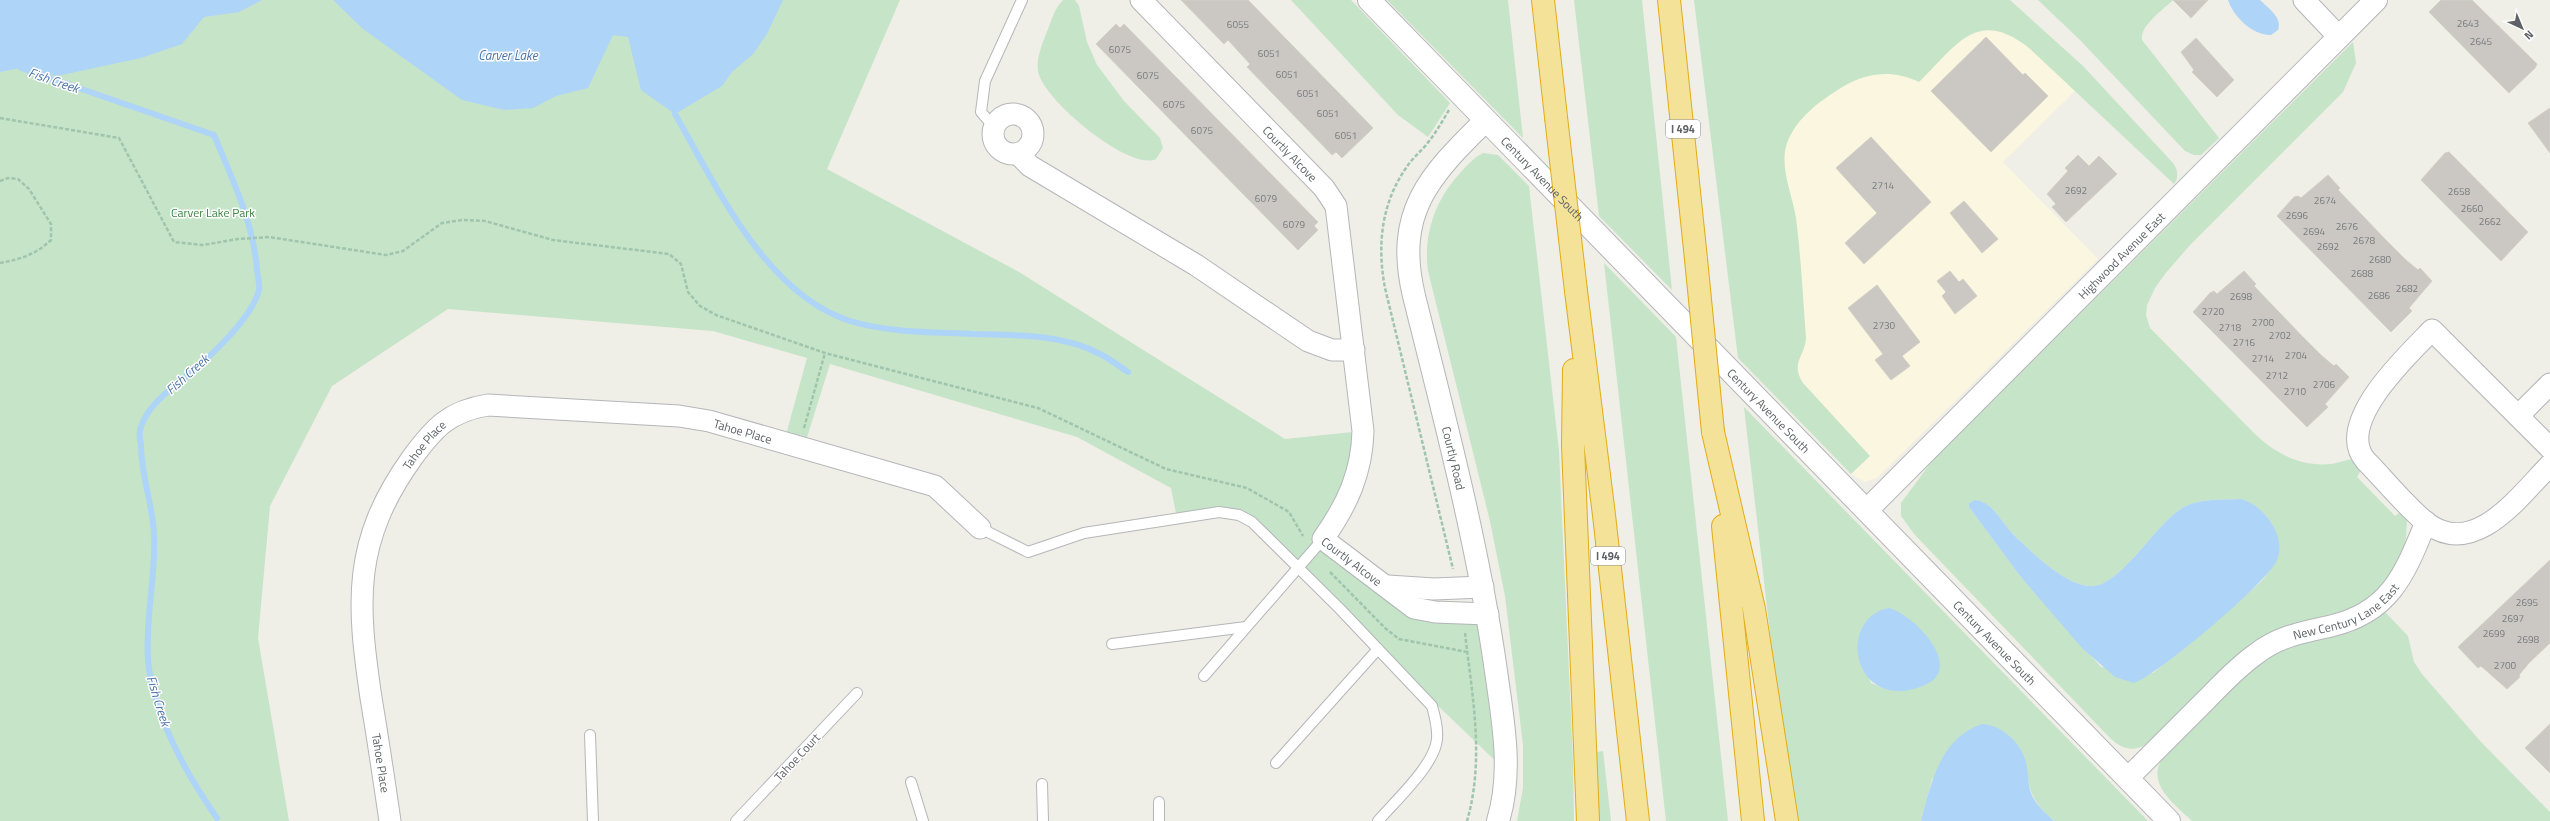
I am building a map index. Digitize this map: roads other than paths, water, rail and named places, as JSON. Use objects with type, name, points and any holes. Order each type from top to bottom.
[{"type":"highway","name":"I 494","points":[[1543,0],[1576,291],[1603,507],[1638,821]]},
{"type":"highway","name":"I 494","points":[[1669,0],[1753,821]]},
{"type":"highway","points":[[1576,291],[1573,445],[1588,821]]},
{"type":"highway","points":[[1713,432],[1754,609],[1786,821]]},
{"type":"street","name":"Courtly Alcove","points":[[1141,0],[1332,197],[1338,215],[1363,431],[1362,453],[1349,498],[1318,546],[1388,586],[1414,608],[1435,612],[1488,614]]},
{"type":"street","name":"Century Avenue South","points":[[1369,0],[1485,121],[1867,510],[2169,821]]},
{"type":"street","points":[[2304,0],[2339,38]]},
{"type":"street","name":"Highwood Avenue East","points":[[1867,510],[2376,0]]},
{"type":"street","points":[[1011,114],[1020,115],[1028,121],[1033,131],[1033,139],[1027,149],[1018,154],[1008,154],[999,150],[993,140],[994,127],[1000,118],[1011,114]]},
{"type":"street","name":"Courtly Road","points":[[1485,121],[1443,162],[1425,187],[1414,212],[1408,247],[1412,289],[1469,517],[1488,614],[1506,738],[1506,765],[1498,821]]},
{"type":"street","points":[[1018,154],[1030,166],[1196,265],[1303,339],[1326,349],[1354,350]]},
{"type":"street","points":[[2550,448],[2432,330],[2366,407],[2359,423],[2358,440],[2362,457],[2426,522],[2451,532],[2467,533],[2477,530],[2500,515],[2550,465]]},
{"type":"street","points":[[2518,416],[2550,384]]},
{"type":"street","name":"Tahoe Place","points":[[390,821],[363,640],[360,605],[365,560],[378,519],[396,482],[427,437],[440,423],[470,408],[488,405],[679,416],[709,421],[935,486],[980,528]]},
{"type":"street","name":"New Century Lane East","points":[[2128,778],[2234,672],[2256,653],[2286,636],[2346,622],[2364,614],[2388,595],[2403,576],[2426,522]]},
{"type":"street","name":"Courtly Alcove","points":[[1388,586],[1434,589],[1483,587]]},
{"type":"lane","points":[[994,127],[981,112],[985,81],[1022,0]]},
{"type":"lane","points":[[980,528],[1028,552],[1084,533],[1219,512],[1238,515],[1252,522],[1378,649],[1432,706],[1436,723],[1437,741],[1431,757],[1423,769],[1378,821]]},
{"type":"lane","points":[[1204,676],[1318,546]]},
{"type":"lane","points":[[1112,644],[1246,627]]},
{"type":"lane","points":[[1276,763],[1378,649]]},
{"type":"lane","name":"Tahoe Court","points":[[736,821],[857,693]]},
{"type":"lane","points":[[590,735],[593,821]]},
{"type":"lane","points":[[910,782],[923,821]]},
{"type":"lane","points":[[1042,784],[1043,821]]},
{"type":"lane","points":[[1159,802],[1159,821]]},
{"type":"water","points":[[0,0],[262,0],[239,12],[204,17],[182,44],[141,58],[57,76],[21,68],[0,72]]},
{"type":"water","name":"Carver Lake","points":[[333,0],[783,0],[767,34],[753,54],[732,72],[722,86],[675,114],[641,90],[628,37],[613,35],[588,88],[556,96],[533,108],[504,110],[462,100],[363,29]]},
{"type":"water","points":[[2228,0],[2260,0],[2277,17],[2279,26],[2278,30],[2271,35],[2257,32],[2239,19]]},
{"type":"water","points":[[2241,499],[2250,502],[2258,508],[2271,523],[2279,541],[2277,560],[2254,587],[2211,627],[2165,664],[2134,683],[2115,677],[2082,648],[2020,576],[1969,507],[1969,503],[1975,500],[1987,504],[2013,534],[2048,566],[2079,584],[2089,586],[2101,584],[2113,577],[2138,553],[2173,515],[2184,507],[2205,501]]},
{"type":"water","points":[[1889,608],[1899,612],[1911,620],[1931,642],[1938,655],[1940,667],[1936,677],[1925,685],[1901,691],[1881,687],[1868,677],[1860,662],[1858,645],[1862,629],[1872,615]]},
{"type":"water","points":[[1982,724],[1996,727],[2014,740],[2022,752],[2026,763],[2031,793],[2035,801],[2054,821],[1921,821],[1934,777],[1947,751],[1956,740],[1968,731]]},
{"type":"waterway","name":"Fish Creek","points":[[21,68],[214,135],[235,185],[252,236],[259,286],[255,301],[230,336],[153,406],[143,421],[140,430],[143,468],[152,513],[154,535],[147,644],[151,680],[164,722],[173,743],[205,801],[217,818]]},
{"type":"waterway","points":[[675,114],[726,204],[746,234],[768,262],[793,287],[820,307],[850,321],[880,328],[927,332],[1022,335],[1054,339],[1085,347],[1111,360],[1128,372]]},
{"type":"park label","name":"Carver Lake Park","points":[[213,212]]}]
